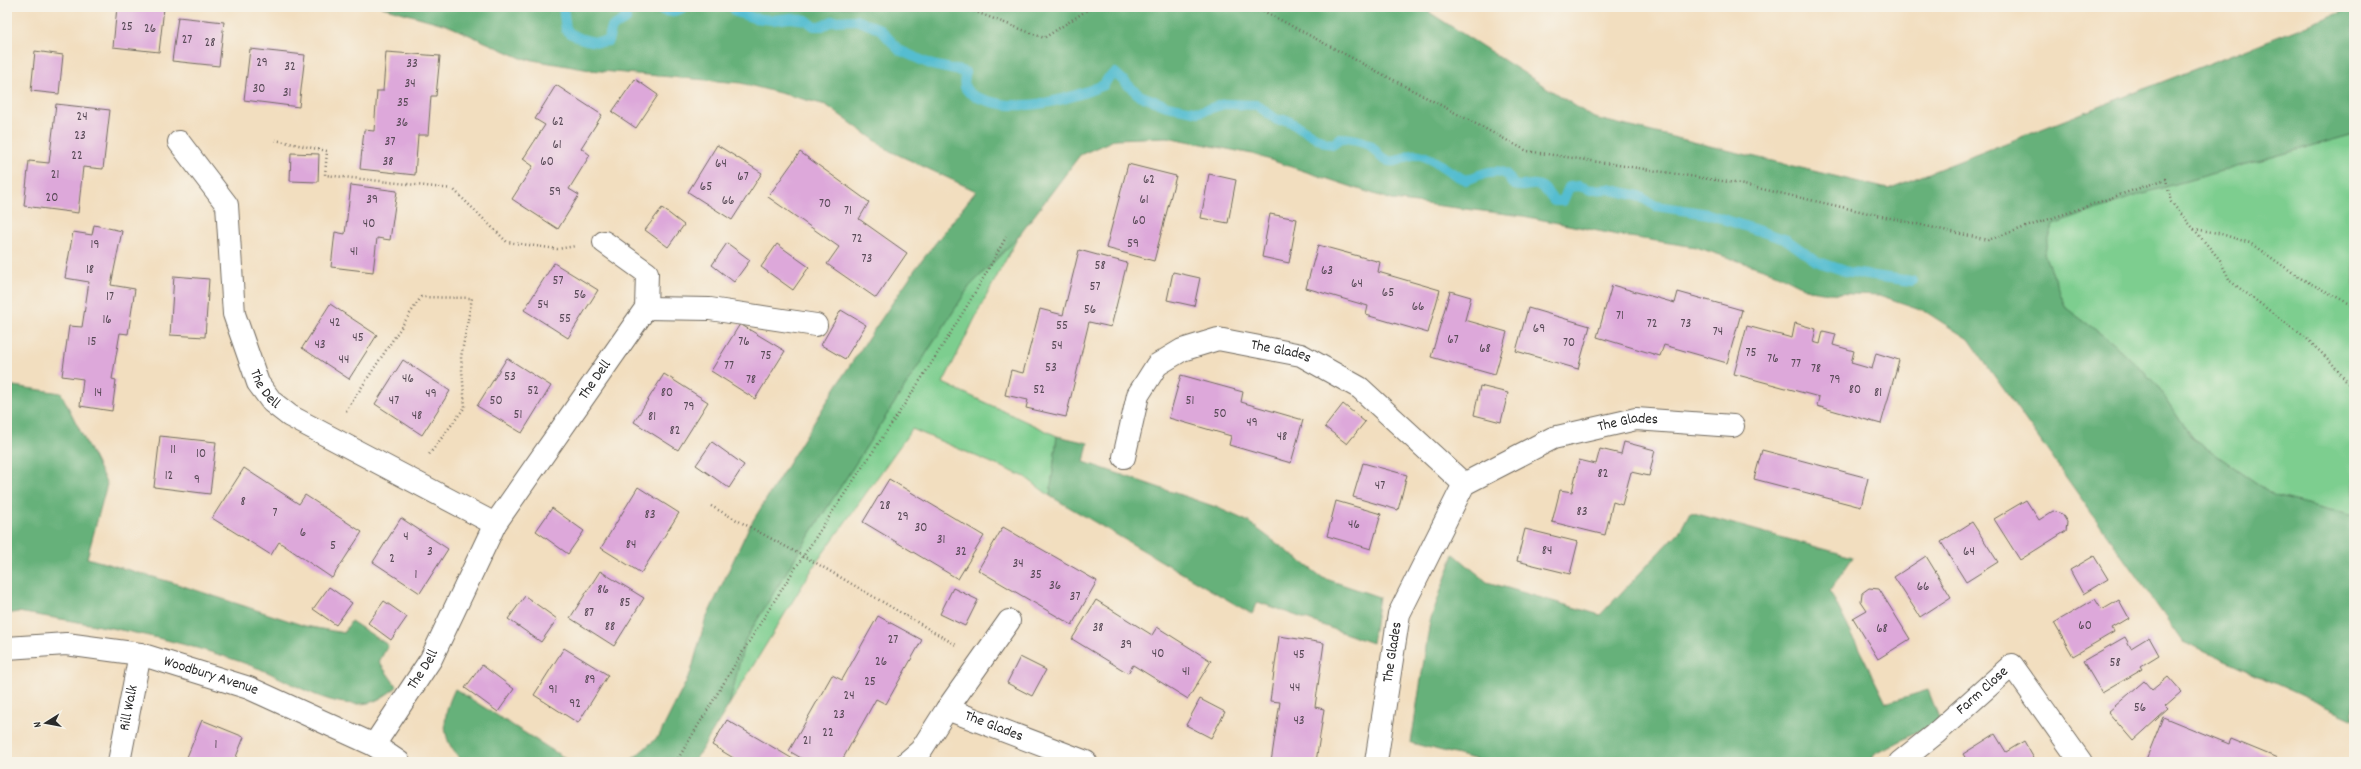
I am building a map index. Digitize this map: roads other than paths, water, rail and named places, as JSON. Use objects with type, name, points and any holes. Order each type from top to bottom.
[{"type":"street","name":"The Dell","points":[[179,142],[226,205],[234,314],[258,383],[272,402],[290,416],[495,524]]},
{"type":"street","points":[[604,242],[647,273],[646,308],[710,309],[816,325]]},
{"type":"street","name":"The Dell","points":[[374,745],[431,659],[495,524],[646,308]]},
{"type":"street","name":"The Glades","points":[[1124,457],[1138,395],[1157,365],[1182,350],[1218,339],[1302,355],[1360,388],[1464,484]]},
{"type":"street","name":"The Glades","points":[[1376,762],[1399,614],[1464,484],[1553,438],[1636,419],[1733,426]]},
{"type":"street","name":"The Glades","points":[[914,756],[1009,621]]},
{"type":"street","name":"Woodbury Avenue","points":[[7,648],[66,644],[140,654],[249,688],[374,745],[399,762]]},
{"type":"street","name":"Rill Walk","points":[[119,762],[140,654]]},
{"type":"street","name":"Farm Close","points":[[1900,762],[1935,734],[2012,665],[2081,762]]},
{"type":"street","name":"The Glades","points":[[947,709],[1086,762]]},
{"type":"waterway","points":[[563,7],[566,30],[580,38],[597,42],[608,41],[612,27],[626,19],[624,7]]},
{"type":"waterway","points":[[655,7],[670,12],[684,7]]},
{"type":"waterway","points":[[733,7],[736,12],[754,18],[772,20],[791,18],[806,20],[814,26],[822,26],[832,21],[856,20],[880,29],[899,50],[932,65],[965,72],[964,85],[970,93],[974,96],[1000,104],[1030,105],[1075,96],[1104,85],[1108,78],[1115,73],[1139,95],[1167,106],[1199,112],[1224,104],[1257,105],[1277,120],[1287,120],[1326,143],[1334,144],[1340,138],[1361,141],[1372,147],[1381,157],[1388,161],[1396,161],[1412,155],[1420,155],[1432,160],[1466,180],[1487,173],[1498,171],[1503,172],[1515,185],[1539,185],[1545,189],[1554,201],[1563,201],[1569,187],[1579,186],[1591,190],[1608,189],[1639,196],[1656,206],[1708,214],[1787,240],[1816,261],[1851,273],[1912,281]]}]
